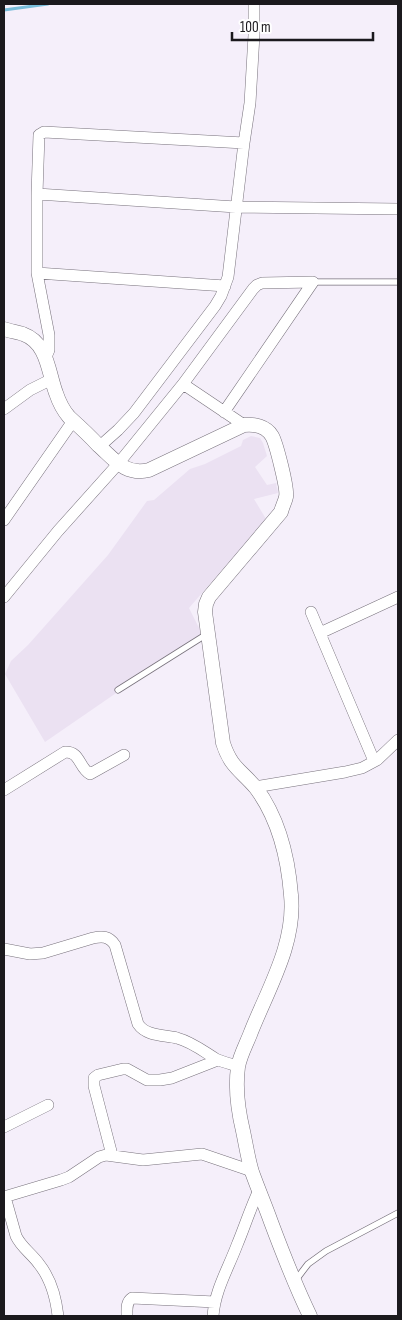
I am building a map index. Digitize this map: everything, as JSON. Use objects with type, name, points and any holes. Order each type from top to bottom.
[{"type":"street","points":[[102,448],[134,414],[216,306],[225,286],[228,277],[253,77],[254,4]]},
{"type":"street","points":[[46,357],[49,350],[49,334],[37,273],[39,135],[44,132],[244,143]]},
{"type":"street","points":[[37,194],[236,207],[398,209]]},
{"type":"street","points":[[37,273],[225,286]]},
{"type":"street","points":[[4,597],[183,384],[257,285],[262,283],[313,282]]},
{"type":"street","points":[[224,412],[313,282]]},
{"type":"street","points":[[4,329],[30,337],[40,348],[46,357],[55,392],[63,409],[73,421],[124,468],[136,472],[149,470],[244,425],[255,424],[265,429],[271,435],[286,484],[286,496],[281,512],[209,597],[205,612],[223,743],[230,761],[255,787],[280,834],[292,897],[290,921],[284,951],[238,1066],[237,1090],[238,1109],[252,1171],[294,1283],[310,1316]]},
{"type":"street","points":[[4,409],[30,390],[52,379]]},
{"type":"street","points":[[183,384],[244,425]]},
{"type":"street","points":[[4,520],[73,421]]},
{"type":"street","points":[[320,633],[398,597]]},
{"type":"street","points":[[312,612],[374,761]]},
{"type":"street","points":[[255,787],[362,768],[374,761],[398,740]]},
{"type":"street","points":[[4,790],[66,752],[76,754],[84,770],[90,774],[124,755]]},
{"type":"street","points":[[4,949],[30,954],[43,953],[93,938],[108,938],[115,945],[138,1024],[142,1029],[189,1042],[218,1060],[238,1066]]},
{"type":"street","points":[[112,1155],[94,1086],[94,1078],[98,1074],[123,1069],[147,1080],[160,1080],[172,1078],[218,1060]]},
{"type":"street","points":[[4,1127],[48,1105]]},
{"type":"street","points":[[58,1316],[56,1300],[47,1275],[40,1264],[19,1242],[4,1197],[62,1180],[99,1157],[106,1155],[143,1160],[202,1154],[252,1171]]},
{"type":"street","points":[[213,1316],[218,1290],[259,1190]]},
{"type":"street","points":[[127,1316],[127,1305],[132,1298],[215,1302]]},
{"type":"lane","points":[[313,282],[398,282]]},
{"type":"lane","points":[[118,690],[207,634]]},
{"type":"lane","points":[[294,1283],[308,1264],[326,1250],[398,1213]]},
{"type":"shaded area","points":[[251,436],[260,438],[267,456],[255,467],[267,485],[276,483],[278,493],[254,499],[266,519],[189,608],[202,634],[45,742],[5,674],[11,661],[28,645],[108,555],[147,501],[154,500],[190,469],[205,464],[241,446],[243,440]]},
{"type":"waterway","points":[[4,10],[48,4]]}]
